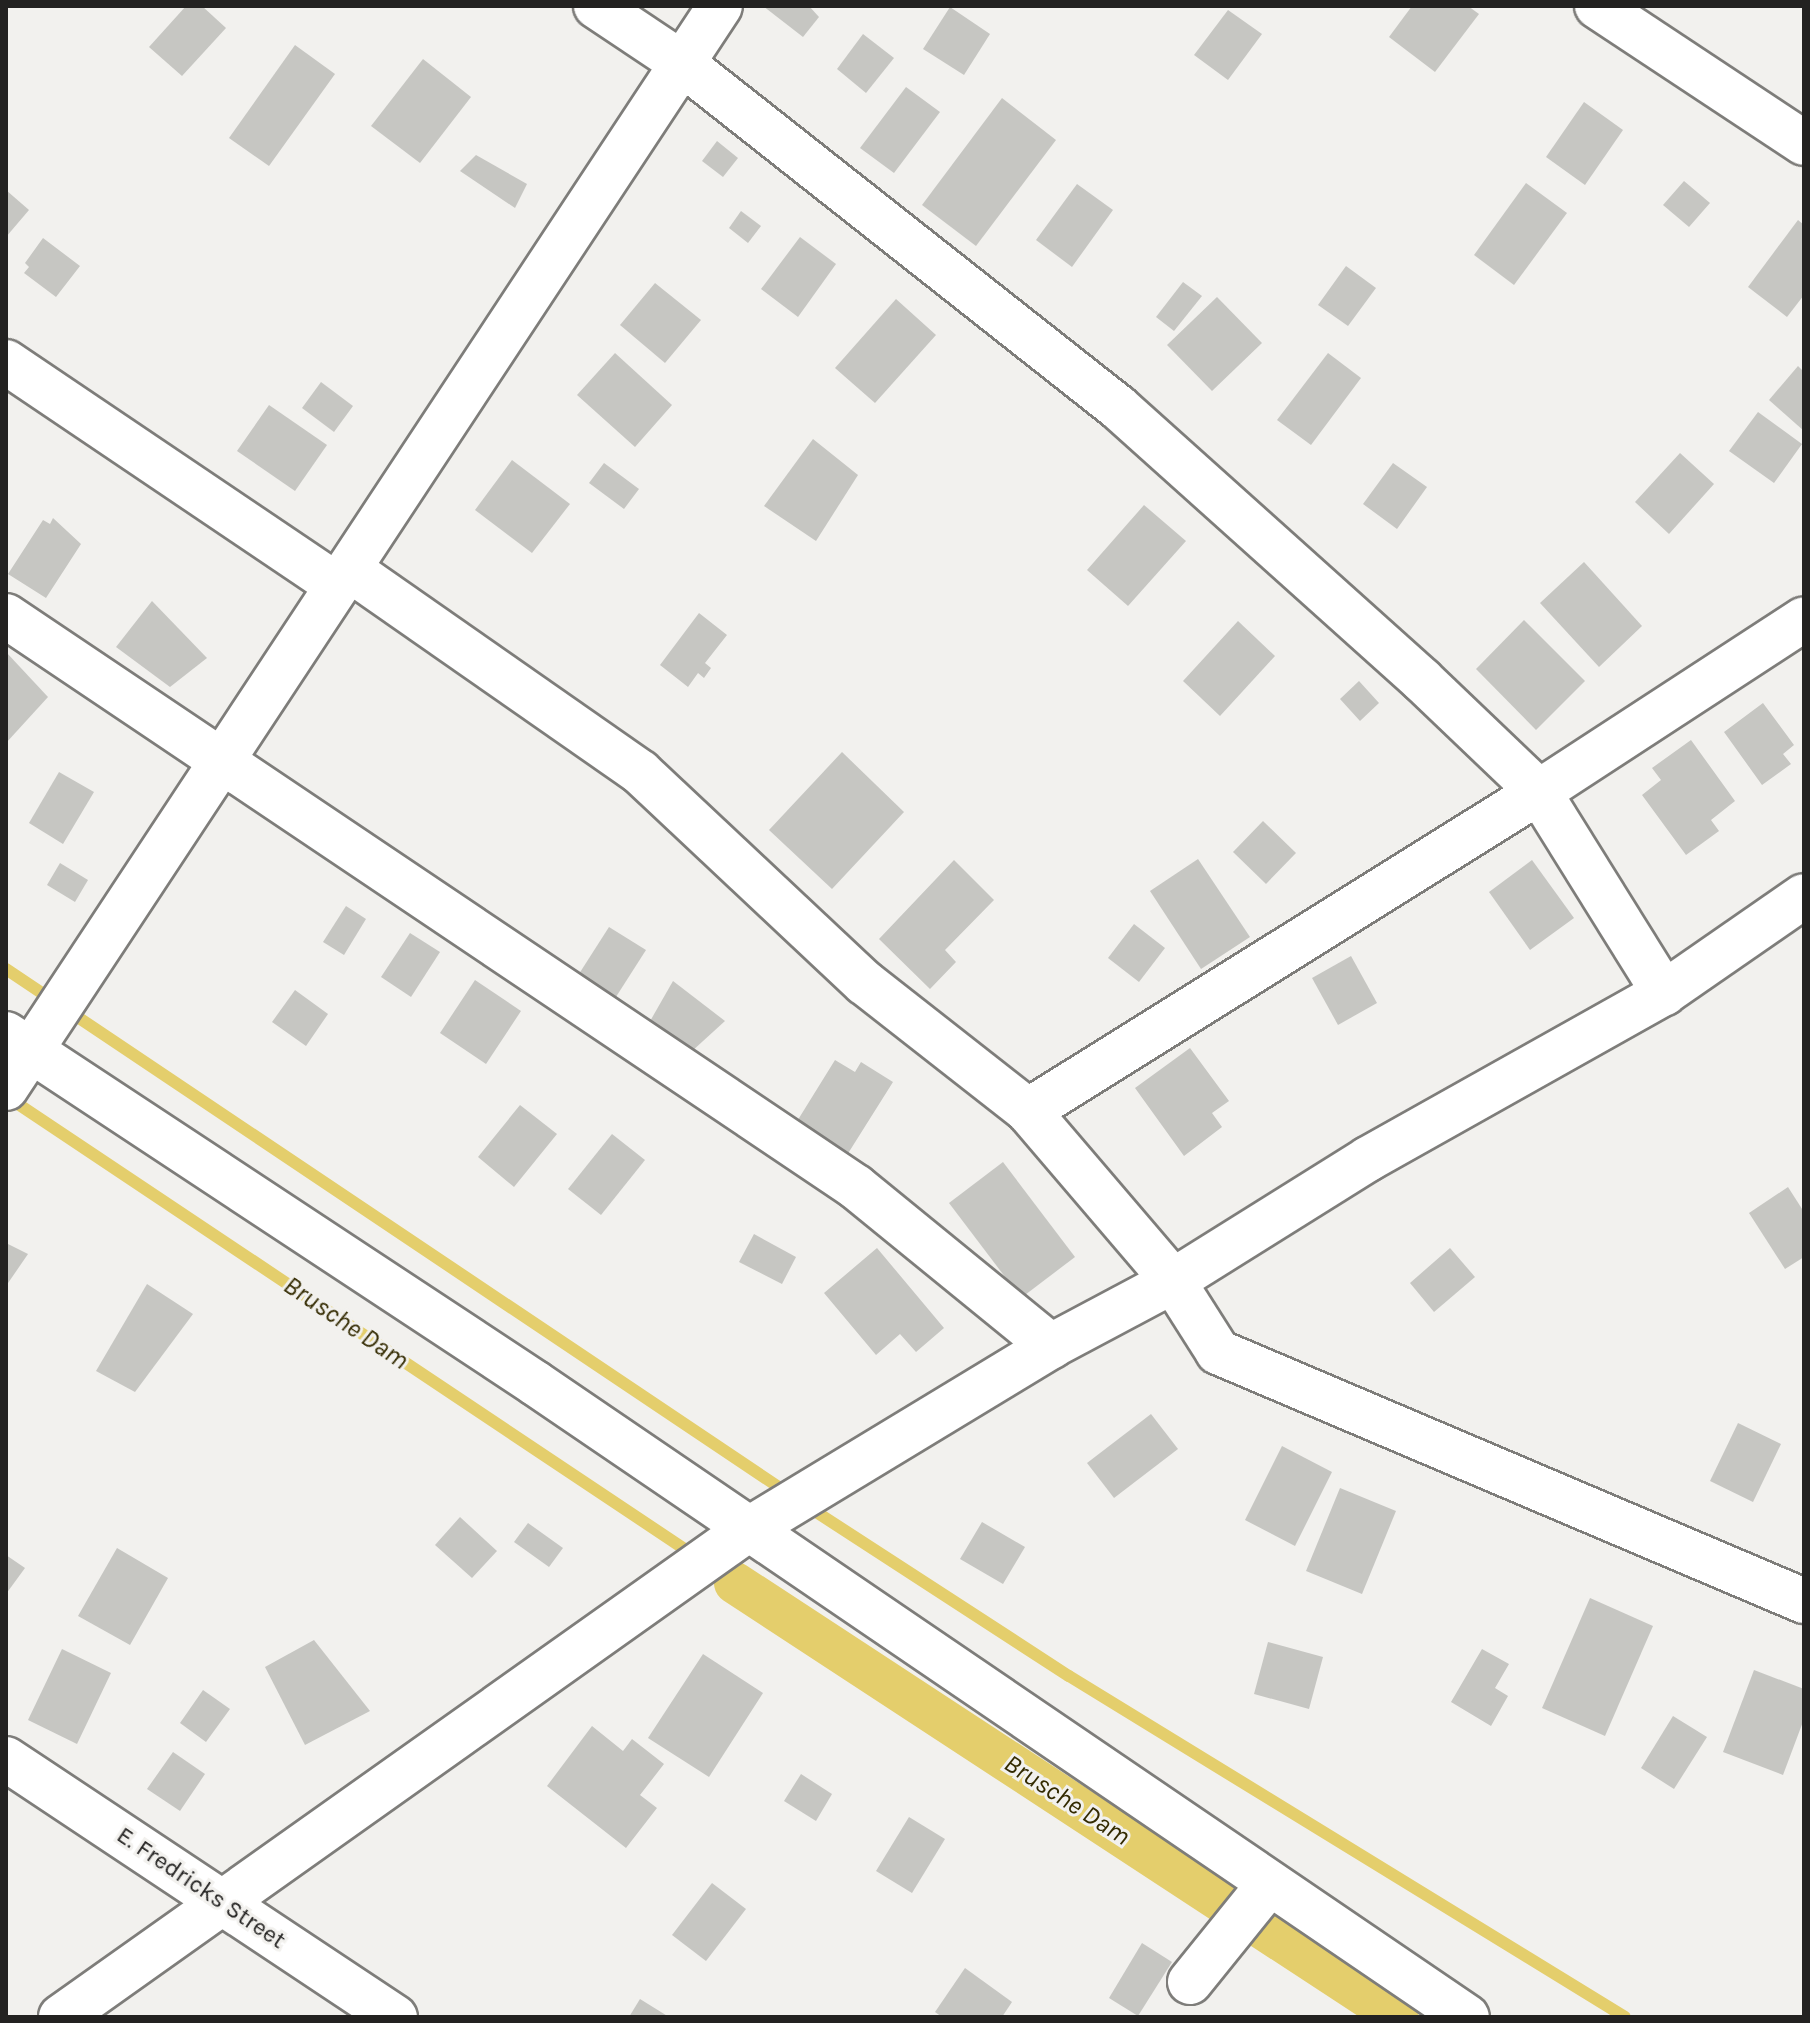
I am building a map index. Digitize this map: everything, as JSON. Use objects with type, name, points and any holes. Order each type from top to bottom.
[{"type":"street","points":[[596,6],[683,64],[1119,408],[1539,792],[1664,993]]},
{"type":"street","points":[[720,6],[220,763],[30,1043],[535,1383],[761,1522],[1439,2009]]},
{"type":"street","points":[[1597,6],[1804,143]]},
{"type":"street","points":[[6,362],[343,577],[640,772],[865,983],[1028,1111],[1173,1281],[1218,1352],[1800,1588]]},
{"type":"street","points":[[6,616],[220,763],[856,1187],[1051,1346]]},
{"type":"street","points":[[1028,1111],[1539,792],[1804,619]]},
{"type":"street","points":[[61,2017],[219,1900],[761,1522],[1051,1346],[1173,1281],[1368,1159],[1664,993],[1804,896]]},
{"type":"street","name":"E. Fredricks Street","points":[[6,1759],[395,2017]]},
{"type":"street","points":[[1190,1982],[1269,1884]]},
{"type":"building","points":[[186,6],[202,6],[226,28],[182,76],[149,47]]},
{"type":"building","points":[[763,6],[809,6],[819,17],[803,37]]},
{"type":"building","points":[[1412,6],[1468,6],[1479,14],[1435,72],[1389,37]]},
{"type":"building","points":[[950,7],[990,34],[964,75],[923,49]]},
{"type":"building","points":[[1228,10],[1262,34],[1228,80],[1194,55]]},
{"type":"building","points":[[863,34],[894,58],[866,93],[837,69]]},
{"type":"building","points":[[295,45],[335,74],[269,166],[229,138]]},
{"type":"building","points":[[423,59],[471,97],[420,163],[371,126]]},
{"type":"building","points":[[906,87],[940,112],[894,173],[860,148]]},
{"type":"building","points":[[1002,98],[1056,140],[976,246],[922,205]]},
{"type":"building","points":[[1584,102],[1623,130],[1585,185],[1546,157]]},
{"type":"building","points":[[717,141],[738,158],[723,177],[702,161]]},
{"type":"building","points":[[476,155],[527,184],[515,208],[460,171]]},
{"type":"building","points":[[1684,181],[1710,203],[1689,227],[1663,205]]},
{"type":"building","points":[[1526,183],[1567,213],[1514,285],[1474,255]]},
{"type":"building","points":[[1077,184],[1113,210],[1072,267],[1036,240]]},
{"type":"building","points":[[6,190],[29,210],[6,237]]},
{"type":"building","points":[[741,211],[761,226],[748,243],[729,228]]},
{"type":"building","points":[[1798,220],[1804,225],[1804,295],[1787,317],[1748,287]]},
{"type":"building","points":[[800,237],[836,264],[798,317],[761,289]]},
{"type":"building","points":[[43,238],[80,266],[56,297],[24,273],[29,267],[25,263]]},
{"type":"building","points":[[1346,266],[1376,288],[1348,326],[1318,305]]},
{"type":"building","points":[[1183,282],[1202,296],[1174,331],[1156,317]]},
{"type":"building","points":[[655,283],[701,320],[665,363],[620,325]]},
{"type":"building","points":[[1217,297],[1262,343],[1212,391],[1167,345]]},
{"type":"building","points":[[896,299],[936,335],[875,403],[835,368]]},
{"type":"building","points":[[615,353],[672,405],[635,447],[577,395]]},
{"type":"building","points":[[1328,353],[1361,378],[1311,445],[1277,420]]},
{"type":"building","points":[[1798,366],[1804,372],[1804,431],[1769,400]]},
{"type":"building","points":[[321,382],[353,406],[334,432],[302,408]]},
{"type":"building","points":[[269,405],[327,445],[295,491],[237,451]]},
{"type":"building","points":[[1758,412],[1802,444],[1774,483],[1729,451]]},
{"type":"building","points":[[813,439],[858,475],[816,541],[764,506]]},
{"type":"building","points":[[1680,453],[1714,484],[1669,534],[1635,502]]},
{"type":"building","points":[[512,460],[570,504],[532,553],[475,510]]},
{"type":"building","points":[[604,463],[639,489],[624,509],[589,483]]},
{"type":"building","points":[[1393,463],[1427,487],[1397,529],[1363,504]]},
{"type":"building","points":[[1144,505],[1186,541],[1128,606],[1087,570]]},
{"type":"building","points":[[53,518],[81,544],[46,598],[8,574],[43,520],[50,524]]},
{"type":"building","points":[[1584,562],[1642,626],[1599,667],[1540,603]]},
{"type":"building","points":[[152,601],[207,658],[170,687],[116,647]]},
{"type":"building","points":[[699,613],[727,635],[705,663],[711,668],[704,678],[698,673],[688,687],[660,665]]},
{"type":"building","points":[[1524,620],[1585,681],[1536,730],[1476,669]]},
{"type":"building","points":[[1238,621],[1275,656],[1220,716],[1183,681]]},
{"type":"building","points":[[6,652],[48,697],[6,743]]},
{"type":"building","points":[[1359,681],[1379,703],[1360,721],[1340,699]]},
{"type":"building","points":[[1763,703],[1794,745],[1783,754],[1791,764],[1762,785],[1724,732]]},
{"type":"building","points":[[1691,740],[1735,801],[1711,820],[1719,831],[1686,855],[1642,795],[1661,780],[1652,768]]},
{"type":"building","points":[[842,752],[904,812],[832,889],[769,830]]},
{"type":"building","points":[[59,772],[94,792],[63,844],[29,823]]},
{"type":"building","points":[[1263,821],[1296,853],[1266,884],[1233,852]]},
{"type":"building","points":[[1198,859],[1250,937],[1201,969],[1150,891]]},
{"type":"building","points":[[954,860],[994,900],[945,950],[956,962],[930,989],[879,939]]},
{"type":"building","points":[[1532,860],[1574,918],[1530,950],[1489,892]]},
{"type":"building","points":[[60,863],[88,880],[75,902],[47,885]]},
{"type":"building","points":[[346,906],[366,919],[344,955],[323,942]]},
{"type":"building","points":[[1134,924],[1165,948],[1139,982],[1108,958]]},
{"type":"building","points":[[609,927],[646,950],[614,1000],[577,977]]},
{"type":"building","points":[[410,933],[440,952],[411,997],[381,977]]},
{"type":"building","points":[[1351,956],[1377,1003],[1338,1025],[1312,978]]},
{"type":"building","points":[[475,980],[521,1011],[486,1064],[440,1033]]},
{"type":"building","points":[[673,981],[725,1021],[691,1052],[649,1023]]},
{"type":"building","points":[[295,990],[328,1014],[306,1046],[272,1022]]},
{"type":"building","points":[[1190,1048],[1229,1101],[1212,1113],[1222,1127],[1184,1156],[1135,1088]]},
{"type":"building","points":[[835,1060],[855,1072],[861,1062],[893,1082],[842,1163],[791,1131]]},
{"type":"building","points":[[520,1105],[557,1134],[514,1187],[478,1157]]},
{"type":"building","points":[[612,1134],[645,1160],[601,1215],[568,1189]]},
{"type":"building","points":[[1003,1162],[1075,1257],[1021,1298],[949,1203]]},
{"type":"building","points":[[1788,1187],[1804,1212],[1804,1257],[1785,1269],[1749,1213]]},
{"type":"building","points":[[754,1234],[796,1257],[782,1284],[739,1262]]},
{"type":"building","points":[[6,1243],[28,1254],[6,1286]]},
{"type":"building","points":[[877,1248],[944,1328],[916,1352],[900,1334],[876,1355],[824,1293]]},
{"type":"building","points":[[1450,1248],[1475,1277],[1434,1312],[1410,1283]]},
{"type":"building","points":[[147,1284],[193,1314],[135,1392],[96,1371]]},
{"type":"building","points":[[1151,1414],[1178,1449],[1114,1498],[1087,1463]]},
{"type":"building","points":[[1738,1423],[1781,1444],[1753,1502],[1710,1481]]},
{"type":"building","points":[[1282,1446],[1332,1472],[1295,1546],[1245,1520]]},
{"type":"building","points":[[1340,1488],[1396,1511],[1362,1594],[1306,1571]]},
{"type":"building","points":[[460,1517],[497,1551],[472,1578],[435,1545]]},
{"type":"building","points":[[982,1522],[1025,1547],[1003,1584],[960,1559]]},
{"type":"building","points":[[528,1523],[563,1548],[549,1567],[514,1542]]},
{"type":"building","points":[[117,1548],[168,1578],[130,1645],[78,1616]]},
{"type":"building","points":[[6,1555],[25,1568],[6,1594]]},
{"type":"building","points":[[1590,1598],[1653,1626],[1605,1736],[1542,1708]]},
{"type":"building","points":[[314,1640],[370,1711],[305,1745],[265,1667]]},
{"type":"building","points":[[1268,1642],[1323,1657],[1309,1709],[1254,1694]]},
{"type":"building","points":[[62,1649],[111,1673],[77,1744],[28,1720]]},
{"type":"building","points":[[1482,1649],[1509,1664],[1495,1688],[1508,1696],[1491,1726],[1451,1702]]},
{"type":"building","points":[[703,1654],[763,1693],[709,1777],[648,1738]]},
{"type":"building","points":[[1754,1670],[1804,1689],[1804,1719],[1783,1775],[1723,1752]]},
{"type":"building","points":[[203,1690],[230,1709],[206,1742],[180,1723]]},
{"type":"building","points":[[1673,1716],[1707,1737],[1674,1789],[1641,1768]]},
{"type":"building","points":[[592,1726],[623,1751],[632,1739],[664,1764],[640,1795],[657,1808],[626,1848],[547,1786]]},
{"type":"building","points":[[173,1752],[205,1774],[180,1811],[147,1789]]},
{"type":"building","points":[[801,1774],[832,1794],[816,1821],[784,1801]]},
{"type":"building","points":[[909,1817],[945,1839],[912,1893],[876,1871]]},
{"type":"building","points":[[712,1883],[746,1909],[706,1961],[672,1935]]},
{"type":"building","points":[[1142,1943],[1172,1962],[1138,2016],[1109,1998]]},
{"type":"building","points":[[965,1968],[1012,2002],[1002,2017],[942,2017],[935,2012]]},
{"type":"building","points":[[640,1999],[669,2017],[629,2017]]},
{"type":"waterway","points":[[6,969],[789,1494]]},
{"type":"waterway","name":"Brusche Dam","points":[[6,1096],[686,1550]]},
{"type":"waterway","points":[[807,1506],[1069,1676],[1625,2017]]},
{"type":"waterway","name":"Brusche Dam","points":[[735,1583],[1398,2017]]}]
